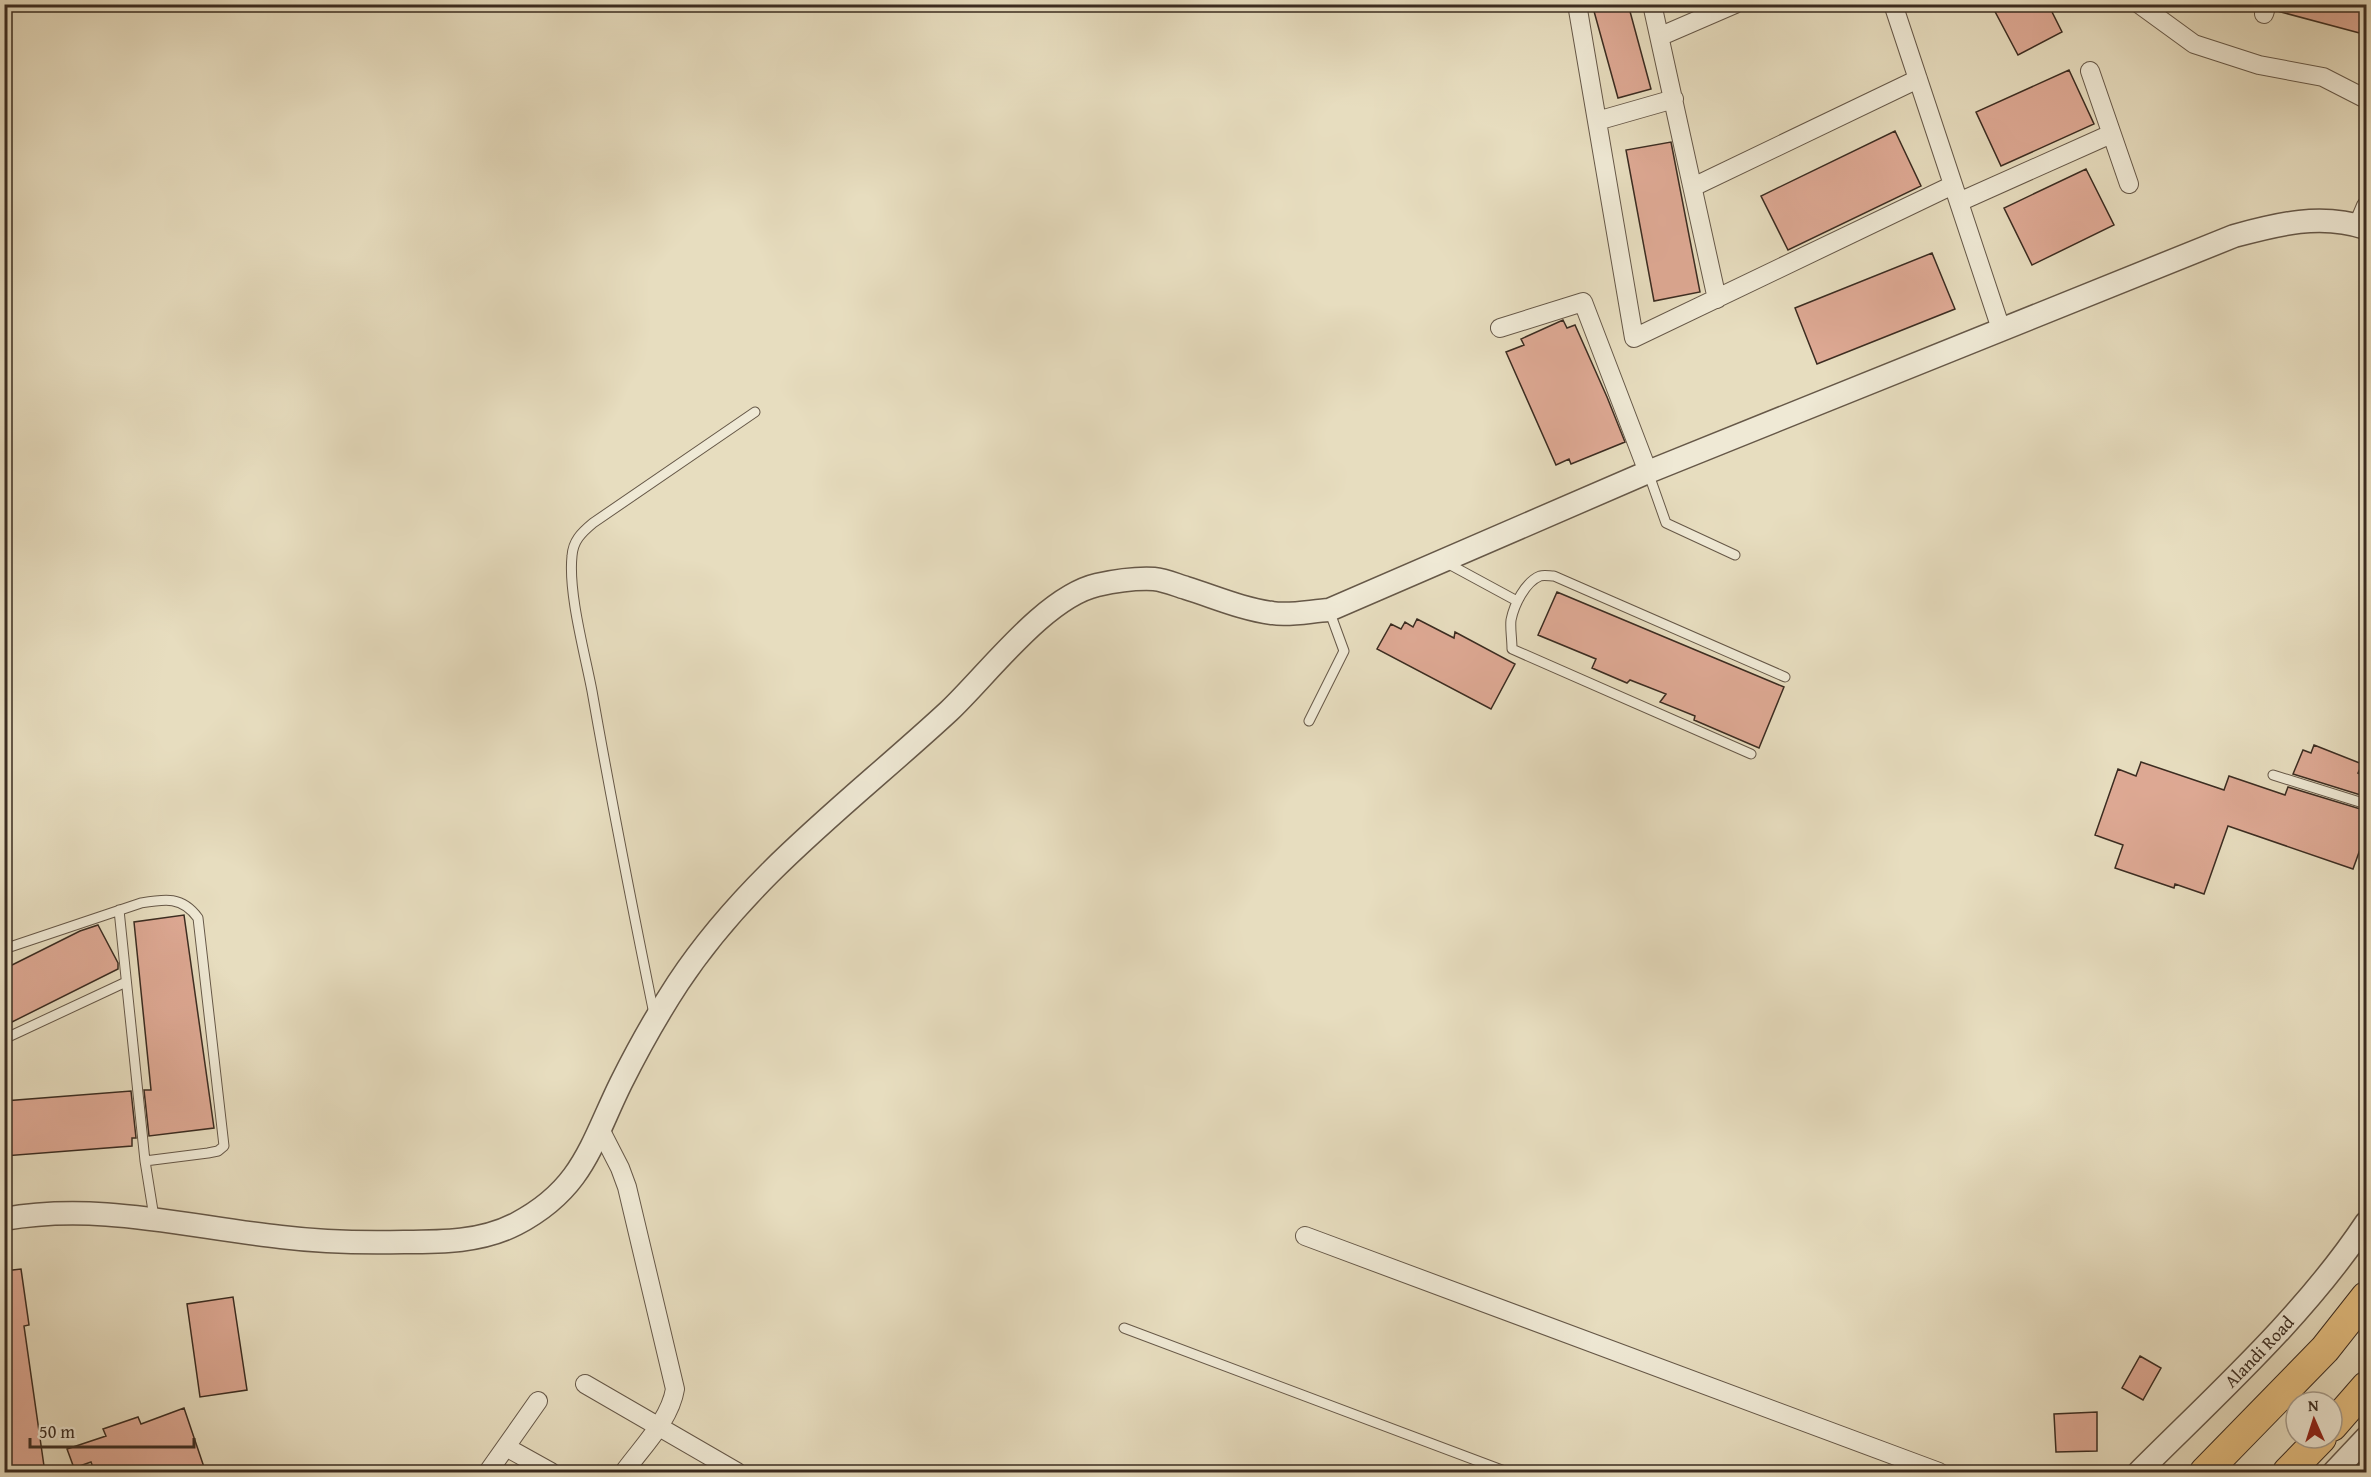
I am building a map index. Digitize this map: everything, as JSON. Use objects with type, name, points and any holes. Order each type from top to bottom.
[{"type":"main road","points":[[2205,1473],[2325,1349],[2367,1297]]},
{"type":"main road","points":[[2344,1412],[2367,1387]]},
{"type":"main road","points":[[2288,1473],[2310,1450]]},
{"type":"street","points":[[1577,4],[1634,338],[1956,194],[2111,134]]},
{"type":"street","points":[[1652,4],[1661,36],[1717,299]]},
{"type":"street","points":[[1661,36],[1735,4]]},
{"type":"street","points":[[1893,4],[2001,329]]},
{"type":"street","points":[[2139,4],[2194,44],[2259,65],[2323,77],[2367,99]]},
{"type":"street","points":[[2090,71],[2128,184]]},
{"type":"street","points":[[1693,187],[1918,79]]},
{"type":"street","points":[[1597,121],[1674,99]]},
{"type":"street","points":[[4,1220],[30,1215],[73,1213],[154,1217],[285,1238],[356,1242],[437,1242],[471,1239],[513,1226],[541,1209],[565,1187],[585,1162],[619,1087],[655,1020],[690,966],[739,904],[794,848],[974,687],[1021,636],[1078,591],[1116,582],[1157,579],[1243,607],[1277,614],[1329,610],[1648,472],[2234,236],[2279,224],[2317,219],[2364,220]]},
{"type":"street","points":[[1500,328],[1583,302],[1648,472]]},
{"type":"street","points":[[601,1131],[627,1187],[675,1389],[673,1402],[624,1473]]},
{"type":"street","name":"Alandi Road","points":[[2139,1473],[2264,1346],[2349,1249],[2367,1222]]},
{"type":"street","points":[[1305,1236],[1939,1473]]},
{"type":"street","points":[[585,1384],[737,1473]]},
{"type":"street","points":[[488,1473],[538,1401]]},
{"type":"street","points":[[2334,1473],[2367,1438]]},
{"type":"street","points":[[506,1447],[551,1473]]},
{"type":"lane","points":[[655,1020],[612,806],[579,620],[573,584],[573,546],[579,535],[592,523],[755,412]]},
{"type":"lane","points":[[1648,472],[1666,523],[1735,555]]},
{"type":"lane","points":[[1441,560],[1517,601]]},
{"type":"lane","points":[[1751,754],[1512,649],[1513,630],[1510,622],[1517,601],[1536,579],[1541,576],[1554,576],[1785,676]]},
{"type":"lane","points":[[1309,721],[1344,651],[1329,610]]},
{"type":"lane","points":[[2273,775],[2367,804]]},
{"type":"lane","points":[[4,949],[119,910],[158,900],[180,902],[190,908],[198,918],[224,1146],[218,1151],[145,1161]]},
{"type":"lane","points":[[119,910],[145,1161],[154,1217]]},
{"type":"lane","points":[[4,1039],[126,982]]},
{"type":"lane","points":[[1124,1328],[1507,1473]]},
{"type":"building","points":[[1592,4],[1628,4],[1651,89],[1618,98]]},
{"type":"building","points":[[1991,4],[2048,4],[2062,32],[2018,55]]},
{"type":"building","points":[[2278,4],[2367,4],[2367,35],[2277,11]]},
{"type":"building","points":[[2069,70],[2094,124],[2001,166],[1976,112]]},
{"type":"building","points":[[1895,131],[1921,186],[1788,250],[1761,196]]},
{"type":"building","points":[[1671,142],[1700,292],[1654,301],[1626,150]]},
{"type":"building","points":[[2086,169],[2114,225],[2032,265],[2004,208]]},
{"type":"building","points":[[1932,253],[1955,309],[1817,364],[1795,308]]},
{"type":"building","points":[[1563,320],[1567,328],[1575,325],[1625,442],[1571,464],[1569,459],[1556,465],[1506,352],[1524,345],[1521,339]]},
{"type":"building","points":[[1557,592],[1784,687],[1759,748],[1694,720],[1695,716],[1660,702],[1666,694],[1630,680],[1627,683],[1592,668],[1596,659],[1538,635]]},
{"type":"building","points":[[1417,619],[1454,638],[1455,632],[1515,664],[1491,709],[1377,649],[1391,624],[1401,629],[1405,622],[1413,627]]},
{"type":"building","points":[[2314,745],[2362,764],[2358,773],[2367,777],[2367,797],[2293,774],[2303,750],[2311,753]]},
{"type":"building","points":[[2141,762],[2224,790],[2229,776],[2285,795],[2288,787],[2367,811],[2367,830],[2353,869],[2228,826],[2204,894],[2175,884],[2174,888],[2115,868],[2123,845],[2095,835],[2118,769],[2136,776]]},
{"type":"building","points":[[184,915],[214,1128],[149,1136],[144,1090],[151,1090],[134,922]]},
{"type":"building","points":[[98,925],[118,963],[118,969],[4,1026],[4,969],[80,931]]},
{"type":"building","points":[[131,1091],[136,1138],[132,1138],[132,1146],[4,1156],[4,1101]]},
{"type":"building","points":[[21,1269],[29,1325],[24,1326],[45,1473],[4,1473],[4,1271]]},
{"type":"building","points":[[233,1297],[247,1390],[200,1397],[187,1304]]},
{"type":"building","points":[[2140,1356],[2161,1368],[2143,1400],[2122,1388]]},
{"type":"building","points":[[184,1408],[206,1473],[95,1473],[91,1462],[74,1468],[67,1449],[106,1436],[103,1429],[138,1417],[141,1424]]},
{"type":"building","points":[[2097,1412],[2097,1451],[2056,1452],[2054,1414]]}]
